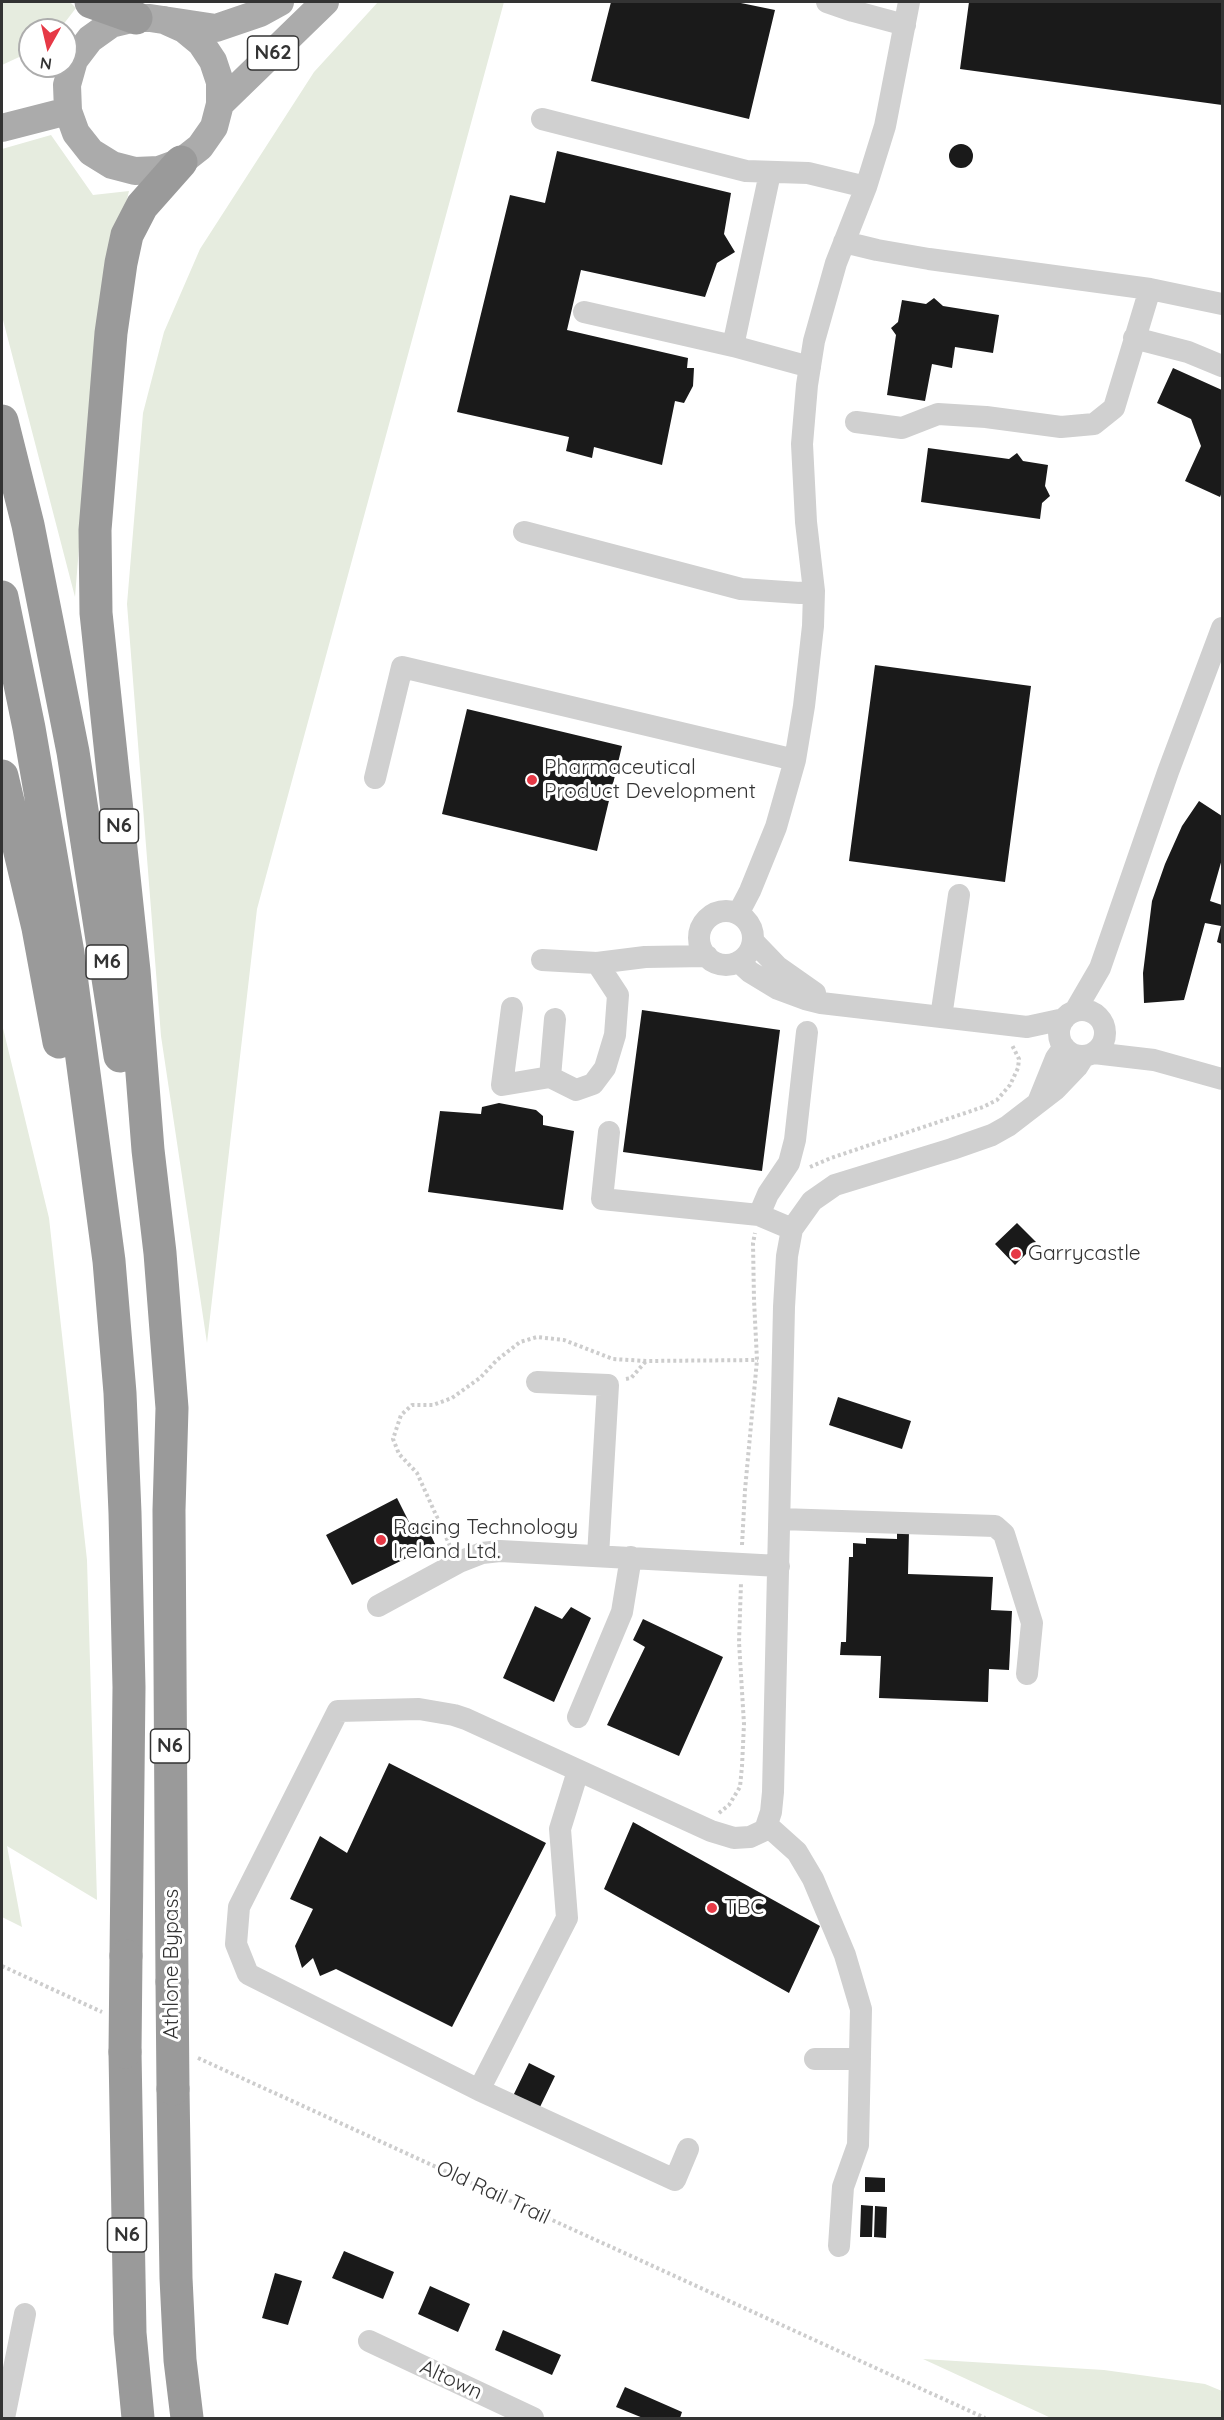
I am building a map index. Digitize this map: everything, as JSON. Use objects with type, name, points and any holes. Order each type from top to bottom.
[{"type":"highway","points":[[91,2],[150,19]]},
{"type":"highway","name":"N6","points":[[169,1510],[172,1408],[134,971],[96,613],[95,530],[111,333],[127,235],[142,206],[181,162]]},
{"type":"highway","name":"M6","points":[[2,421],[28,525],[69,730],[109,973],[134,1162],[169,1510]]},
{"type":"highway","name":"M6","points":[[2,597],[29,728],[68,953],[109,1261],[120,1394],[126,1513]]},
{"type":"highway","name":"N6","points":[[2,776],[38,928],[73,1112],[126,1513],[129,1688],[125,2052],[130,2333],[138,2418]]},
{"type":"highway","name":"Athlone Bypass","points":[[169,1510],[176,2278],[180,2360],[187,2418]]},
{"type":"main road","name":"N62","points":[[150,19],[184,29],[201,43],[213,61],[220,82],[220,104],[214,127],[200,147],[181,162],[159,170],[135,171],[111,165],[91,152],[76,133],[68,111],[67,85],[74,60],[90,39],[111,24],[150,19],[216,28],[260,13],[280,2]]},
{"type":"main road","name":"N62","points":[[220,104],[325,2]]},
{"type":"main road","points":[[2,128],[68,111]]},
{"type":"street","points":[[827,2],[905,25]]},
{"type":"street","points":[[738,914],[750,891],[776,826],[795,760],[808,674],[814,591],[802,476],[803,425],[810,367],[819,321],[885,126],[909,2]]},
{"type":"street","points":[[542,119],[746,171],[808,173],[866,187]]},
{"type":"street","points":[[733,346],[770,173]]},
{"type":"street","points":[[844,242],[929,259],[1150,289],[1222,304]]},
{"type":"street","points":[[856,422],[902,428],[938,414],[986,417],[1061,427],[1094,424],[1114,408],[1150,289]]},
{"type":"street","points":[[584,312],[733,346],[810,367]]},
{"type":"street","points":[[1134,338],[1188,352],[1222,366]]},
{"type":"street","points":[[524,532],[741,589],[800,593],[814,591]]},
{"type":"street","points":[[1076,1050],[1059,1032],[1100,968],[1168,772],[1222,628]]},
{"type":"street","points":[[375,778],[402,667],[795,760]]},
{"type":"street","points":[[941,1017],[959,895]]},
{"type":"street","points":[[645,957],[700,931],[711,916],[729,911],[738,914],[750,925],[753,941],[792,979],[835,1003]]},
{"type":"street","points":[[700,931],[702,949],[707,956],[722,964],[739,962],[746,956],[753,941]]},
{"type":"street","points":[[542,960],[597,963],[645,957],[707,956]]},
{"type":"street","points":[[739,962],[750,972],[778,989],[821,1003],[1027,1027],[1076,1050],[1154,1060],[1222,1079]]},
{"type":"street","points":[[512,1008],[502,1085],[550,1077],[576,1090],[592,1084],[605,1068],[615,1035],[618,995],[597,963]]},
{"type":"street","points":[[688,2149],[675,2180],[479,2090],[248,1974],[236,1944],[239,1907],[338,1711],[419,1709],[454,1714],[703,1828],[734,1838],[742,1838],[758,1834],[768,1826],[773,1792],[785,1281],[792,1229],[812,1201],[835,1185],[992,1135],[1021,1117],[1039,1102],[1056,1058],[1076,1050],[1102,1044],[1100,968]]},
{"type":"street","points":[[1027,1027],[1088,1011],[1102,1024],[1154,1060]]},
{"type":"street","points":[[550,1077],[555,1019]]},
{"type":"street","points":[[759,1215],[768,1194],[789,1163],[795,1140],[807,1032]]},
{"type":"street","points":[[609,1132],[602,1200],[759,1215],[792,1229]]},
{"type":"street","points":[[537,1383],[608,1385],[598,1556]]},
{"type":"street","points":[[780,1519],[995,1526],[1004,1534],[1032,1623],[1027,1674]]},
{"type":"street","points":[[378,1606],[459,1562],[482,1553],[512,1551],[779,1566]]},
{"type":"street","points":[[578,1717],[622,1612],[631,1557]]},
{"type":"street","points":[[479,2090],[567,1918],[560,1829],[578,1771]]},
{"type":"street","points":[[768,1826],[797,1852],[813,1879],[845,1955],[861,2010],[858,2145],[843,2187],[838,2246]]},
{"type":"street","points":[[815,2059],[860,2059]]},
{"type":"street","points":[[4,2418],[25,2314]]},
{"type":"street","name":"Altown","points":[[369,2341],[533,2418]]},
{"type":"path","points":[[806,1170],[831,1158],[983,1107],[997,1100],[1010,1085],[1018,1068],[1019,1059],[1015,1048],[1008,1041]]},
{"type":"path","points":[[703,1828],[729,1805],[740,1787],[744,1724],[739,1642],[741,1563],[745,1490],[757,1370],[753,1243],[759,1215]]},
{"type":"path","points":[[608,1385],[631,1378],[646,1361]]},
{"type":"path","points":[[2,1966],[103,2013]]},
{"type":"path","name":"Old Rail Trail","points":[[197,2057],[985,2418]]},
{"type":"shaded area","points":[[2,2],[70,2],[76,8],[68,18],[18,18],[18,58],[2,65]]},
{"type":"shaded area","points":[[378,2],[504,2],[257,909],[207,1343],[161,1036],[127,604],[143,413],[164,332],[200,249],[314,72]]},
{"type":"shaded area","points":[[51,135],[93,195],[129,191],[97,323],[75,597],[2,316],[2,149]]},
{"type":"shaded area","points":[[2,1024],[49,1218],[87,1560],[97,1900],[7,1846],[22,1927],[2,1917]]},
{"type":"shaded area","points":[[923,2359],[1104,2370],[1205,2384],[1222,2391],[1222,2418],[1051,2418]]},
{"type":"building","points":[[611,2],[736,2],[775,10],[749,119],[591,81]]},
{"type":"building","points":[[969,2],[1222,2],[1222,105],[960,69]]},
{"type":"building","points":[[961,144],[966,145],[972,151],[972,161],[966,167],[961,168],[956,167],[950,161],[949,156],[950,151],[956,145]]},
{"type":"building","points":[[557,151],[731,193],[724,234],[735,252],[717,263],[705,297],[581,270],[567,330],[688,358],[687,368],[694,368],[693,386],[684,403],[675,401],[662,465],[594,447],[592,458],[566,451],[569,437],[457,412],[510,195],[545,203]]},
{"type":"building","points":[[934,298],[943,306],[999,315],[993,353],[955,347],[952,368],[932,364],[925,401],[887,395],[896,335],[891,328],[898,322],[902,300],[926,304]]},
{"type":"building","points":[[1173,368],[1222,390],[1222,492],[1220,497],[1185,481],[1201,446],[1191,419],[1157,403]]},
{"type":"building","points":[[928,448],[1009,459],[1017,453],[1023,461],[1048,465],[1045,486],[1050,496],[1042,503],[1040,519],[921,502]]},
{"type":"building","points":[[875,665],[1031,686],[1005,882],[849,861]]},
{"type":"building","name":"Pharmaceutical Product Development","points":[[467,709],[622,746],[597,851],[442,814]]},
{"type":"building","points":[[1199,801],[1222,816],[1222,859],[1210,901],[1222,905],[1222,944],[1217,942],[1221,926],[1205,923],[1184,1000],[1144,1003],[1143,973],[1152,901],[1182,826]]},
{"type":"building","points":[[642,1010],[780,1030],[762,1171],[623,1152]]},
{"type":"building","points":[[499,1103],[536,1110],[543,1116],[543,1125],[574,1131],[563,1210],[428,1192],[440,1111],[481,1114],[482,1107]]},
{"type":"building","name":"Garrycastle","points":[[1017,1223],[1037,1243],[1015,1265],[995,1244]]},
{"type":"building","points":[[838,1397],[911,1421],[902,1449],[829,1425]]},
{"type":"building","name":"Racing Technology Ireland Ltd.","points":[[397,1498],[412,1528],[424,1521],[435,1544],[352,1585],[326,1535]]},
{"type":"building","points":[[897,1530],[909,1531],[908,1574],[993,1577],[991,1610],[1012,1611],[1009,1670],[989,1669],[988,1702],[879,1698],[881,1656],[840,1655],[841,1642],[846,1642],[849,1557],[853,1557],[853,1543],[866,1544],[866,1538],[897,1539]]},
{"type":"building","points":[[535,1606],[562,1619],[571,1607],[591,1618],[554,1702],[503,1678]]},
{"type":"building","points":[[643,1619],[723,1657],[679,1756],[607,1725],[645,1647],[633,1640]]},
{"type":"building","points":[[389,1763],[546,1843],[452,2027],[336,1969],[320,1976],[313,1958],[302,1968],[295,1946],[313,1909],[290,1899],[320,1836],[347,1853]]},
{"type":"building","name":"TBC","points":[[633,1822],[820,1926],[789,1993],[604,1889]]},
{"type":"building","points":[[529,2063],[555,2076],[539,2109],[513,2096]]},
{"type":"building","points":[[865,2177],[885,2178],[885,2192],[865,2192]]},
{"type":"building","points":[[861,2205],[873,2206],[872,2237],[860,2237]]},
{"type":"building","points":[[875,2206],[887,2207],[886,2238],[874,2237]]},
{"type":"building","points":[[344,2251],[394,2272],[383,2299],[332,2278]]},
{"type":"building","points":[[275,2273],[302,2281],[288,2325],[262,2318]]},
{"type":"building","points":[[430,2286],[470,2304],[458,2332],[418,2314]]},
{"type":"building","points":[[503,2330],[561,2355],[552,2375],[495,2350]]},
{"type":"building","points":[[625,2387],[682,2412],[680,2418],[643,2418],[616,2407]]},
{"type":"place","name":"Pharmaceutical Product Development","points":[[532,780]]},
{"type":"place","name":"Garrycastle","points":[[1016,1254]]},
{"type":"place","name":"Racing Technology Ireland Ltd.","points":[[381,1540]]},
{"type":"place","name":"TBC","points":[[712,1908]]}]
